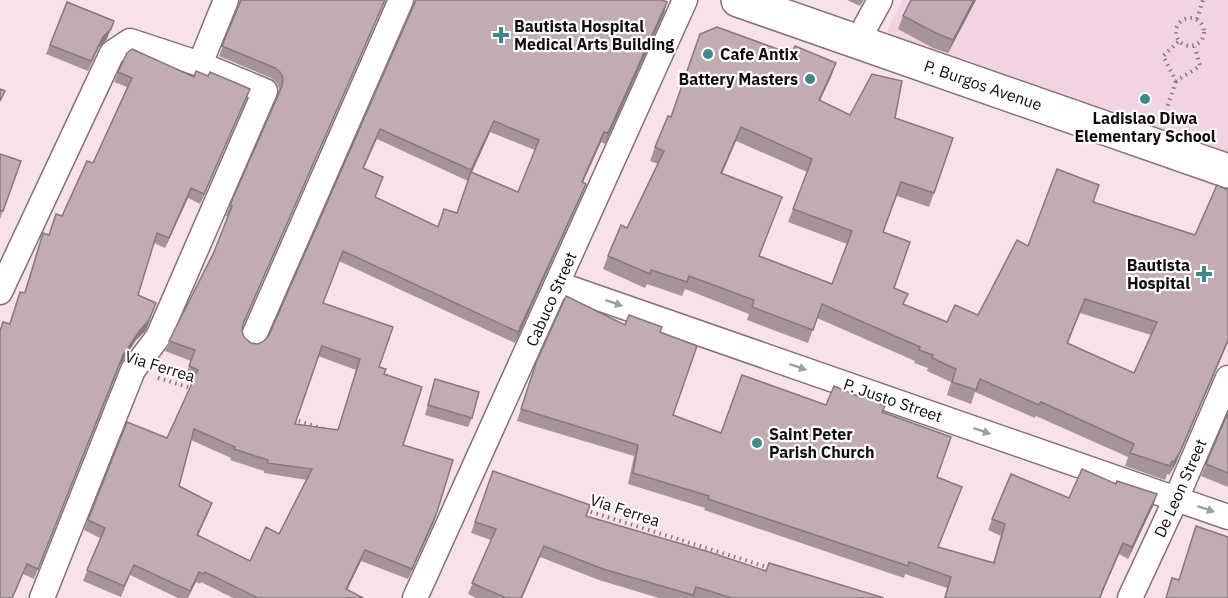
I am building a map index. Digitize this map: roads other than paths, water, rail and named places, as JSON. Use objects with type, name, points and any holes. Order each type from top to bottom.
[{"type":"main road","name":"P. Burgos Avenue","points":[[738,0],[1228,171]]},
{"type":"street","points":[[200,64],[226,0]]},
{"type":"street","points":[[252,340],[401,0]]},
{"type":"street","name":"Cabuco Street","points":[[415,598],[685,0]]},
{"type":"street","points":[[857,42],[880,0]]},
{"type":"street","points":[[0,292],[112,53],[130,41],[200,64],[265,91],[158,337],[133,370],[42,598]]},
{"type":"street","name":"P. Justo Street","points":[[558,284],[1228,517]]},
{"type":"street","name":"De Leon Street","points":[[1130,598],[1228,378]]},
{"type":"place","name":"Bautista Hospital Medical Arts Building","points":[[501,35]]},
{"type":"place","name":"Cafe Antix","points":[[708,54]]},
{"type":"place","name":"Battery Masters","points":[[810,79]]},
{"type":"place","name":"Ladislao Diwa Elementary School","points":[[1145,99]]},
{"type":"place","name":"Bautista Hospital","points":[[1204,274]]},
{"type":"place","name":"Saint Peter Parish Church","points":[[757,443]]}]
